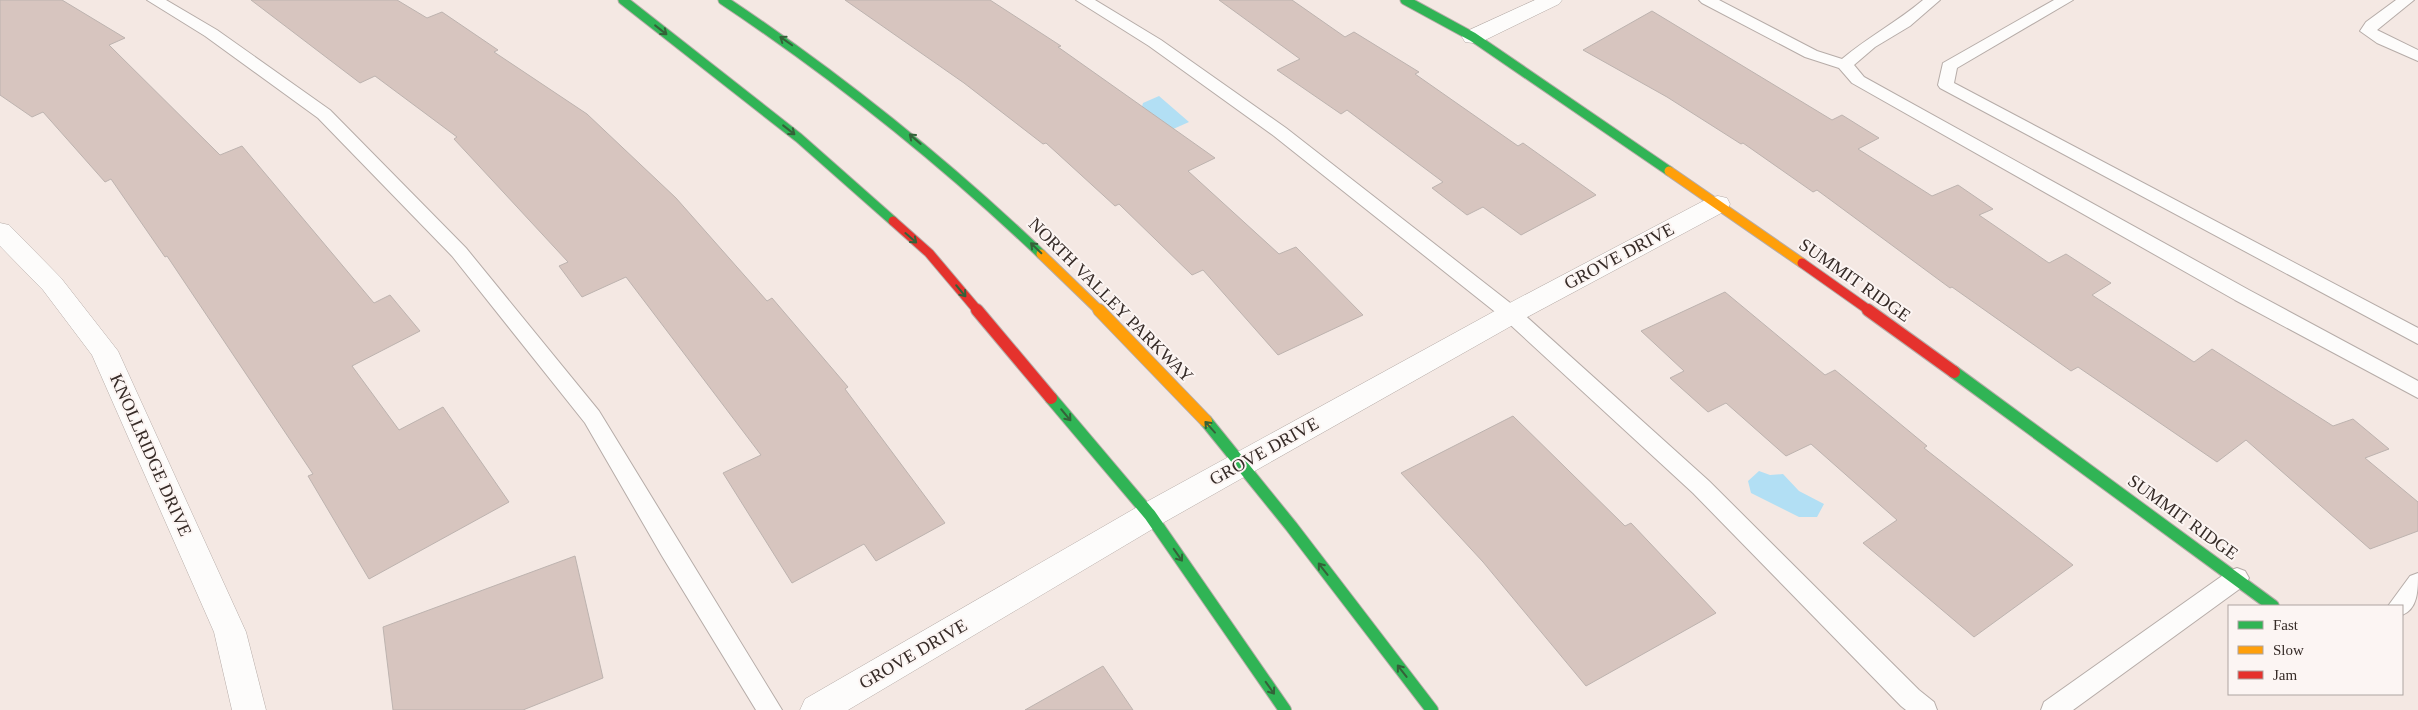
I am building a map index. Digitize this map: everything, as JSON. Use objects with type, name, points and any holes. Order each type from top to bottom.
[{"type":"street","points":[[623,0],[799,138],[929,254],[1150,514],[1285,710]]},
{"type":"street","name":"NORTH VALLEY PARKWAY","points":[[724,0],[752,17],[878,107],[1002,215],[1133,342],[1242,464],[1432,710]]},
{"type":"street","name":"SUMMIT RIDGE","points":[[1405,0],[1474,36],[1718,204],[1932,356],[2272,605]]},
{"type":"street","points":[[1474,36],[1552,0]]},
{"type":"street","name":"GROVE DRIVE","points":[[817,710],[1150,514],[1511,314],[1718,204]]},
{"type":"street","name":"KNOLLRIDGE DRIVE","points":[[0,231],[52,284],[104,351],[230,632],[249,710]]},
{"type":"lane","points":[[155,0],[211,32],[324,114],[459,252],[592,417],[670,549],[770,710]]},
{"type":"lane","points":[[1084,0],[1155,43],[1280,132],[1511,314],[1701,487],[1910,698],[1925,710]]},
{"type":"lane","points":[[1707,0],[1811,54],[1845,65],[1858,80],[1894,102],[2418,390]]},
{"type":"lane","points":[[1845,65],[1869,44],[1905,23],[1932,0]]},
{"type":"lane","points":[[2065,0],[1949,66],[1946,85],[2418,337]]},
{"type":"lane","points":[[2406,0],[2371,25],[2368,31],[2418,56]]},
{"type":"lane","points":[[2053,710],[2237,578]]},
{"type":"lane","points":[[2401,605],[2418,584]]},
{"type":"water","points":[[1159,96],[1189,122],[1162,134],[1141,110],[1143,103]]},
{"type":"water","points":[[1759,471],[1770,475],[1783,474],[1799,491],[1824,504],[1817,517],[1799,517],[1751,493],[1748,481]]},
{"type":"building","points":[[0,0],[62,0],[125,38],[109,45],[220,155],[242,146],[374,303],[390,295],[420,331],[352,366],[399,430],[443,407],[509,502],[369,579],[308,476],[313,474],[167,256],[165,257],[111,179],[105,182],[43,112],[32,117],[0,95]]},
{"type":"building","points":[[251,0],[397,0],[427,18],[442,12],[498,50],[494,52],[587,114],[676,198],[767,301],[772,298],[848,387],[845,389],[945,523],[876,561],[864,544],[792,583],[723,473],[761,455],[626,277],[582,297],[559,266],[568,262],[454,139],[457,137],[375,76],[360,83]]},
{"type":"building","points":[[845,0],[990,0],[1061,46],[1058,47],[1215,158],[1188,171],[1279,254],[1296,247],[1363,315],[1278,355],[1203,270],[1192,275],[1119,204],[1115,206],[1046,143],[1043,144],[964,83]]},
{"type":"building","points":[[1219,0],[1292,0],[1345,37],[1354,32],[1419,72],[1415,74],[1518,146],[1523,143],[1596,195],[1521,235],[1483,207],[1467,215],[1432,188],[1443,182],[1347,110],[1341,114],[1277,70],[1300,59]]},
{"type":"building","points":[[1652,11],[1832,120],[1842,115],[1879,138],[1858,149],[1932,196],[1958,185],[1993,209],[1979,215],[2049,263],[2066,254],[2111,283],[2092,295],[2194,362],[2212,349],[2333,426],[2353,419],[2389,449],[2365,458],[2418,502],[2418,531],[2370,549],[2246,440],[2217,462],[2078,367],[2071,371],[1952,287],[1950,288],[1817,190],[1813,192],[1743,143],[1741,144],[1667,97],[1583,50]]},
{"type":"building","points":[[1725,292],[1825,375],[1835,370],[1927,446],[1924,448],[2073,565],[1974,637],[1863,543],[1897,520],[1811,444],[1786,456],[1726,403],[1708,412],[1670,378],[1684,371],[1641,331]]},
{"type":"building","points":[[1513,416],[1625,526],[1631,523],[1716,613],[1586,686],[1483,562],[1401,473]]},
{"type":"building","points":[[575,556],[603,678],[523,710],[393,710],[383,627]]},
{"type":"building","points":[[1103,666],[1133,710],[1025,710]]},
{"type":"traffic: fast","points":[[623,0],[799,138],[893,221]]},
{"type":"traffic: fast","points":[[723,0],[766,28],[888,119],[966,185],[1041,254]]},
{"type":"traffic: fast","points":[[1405,0],[1473,37],[1669,171]]},
{"type":"traffic: fast","points":[[1954,372],[2272,605]]},
{"type":"traffic: fast","points":[[1051,398],[1150,515],[1285,710]]},
{"type":"traffic: fast","points":[[1206,421],[1291,526],[1432,710]]},
{"type":"traffic: slow","points":[[1669,171],[1802,263]]},
{"type":"traffic: slow","points":[[1041,254],[1130,340],[1206,421]]},
{"type":"traffic: jam","points":[[893,221],[929,253],[1051,398]]},
{"type":"traffic: jam","points":[[1802,263],[1954,372]]}]
